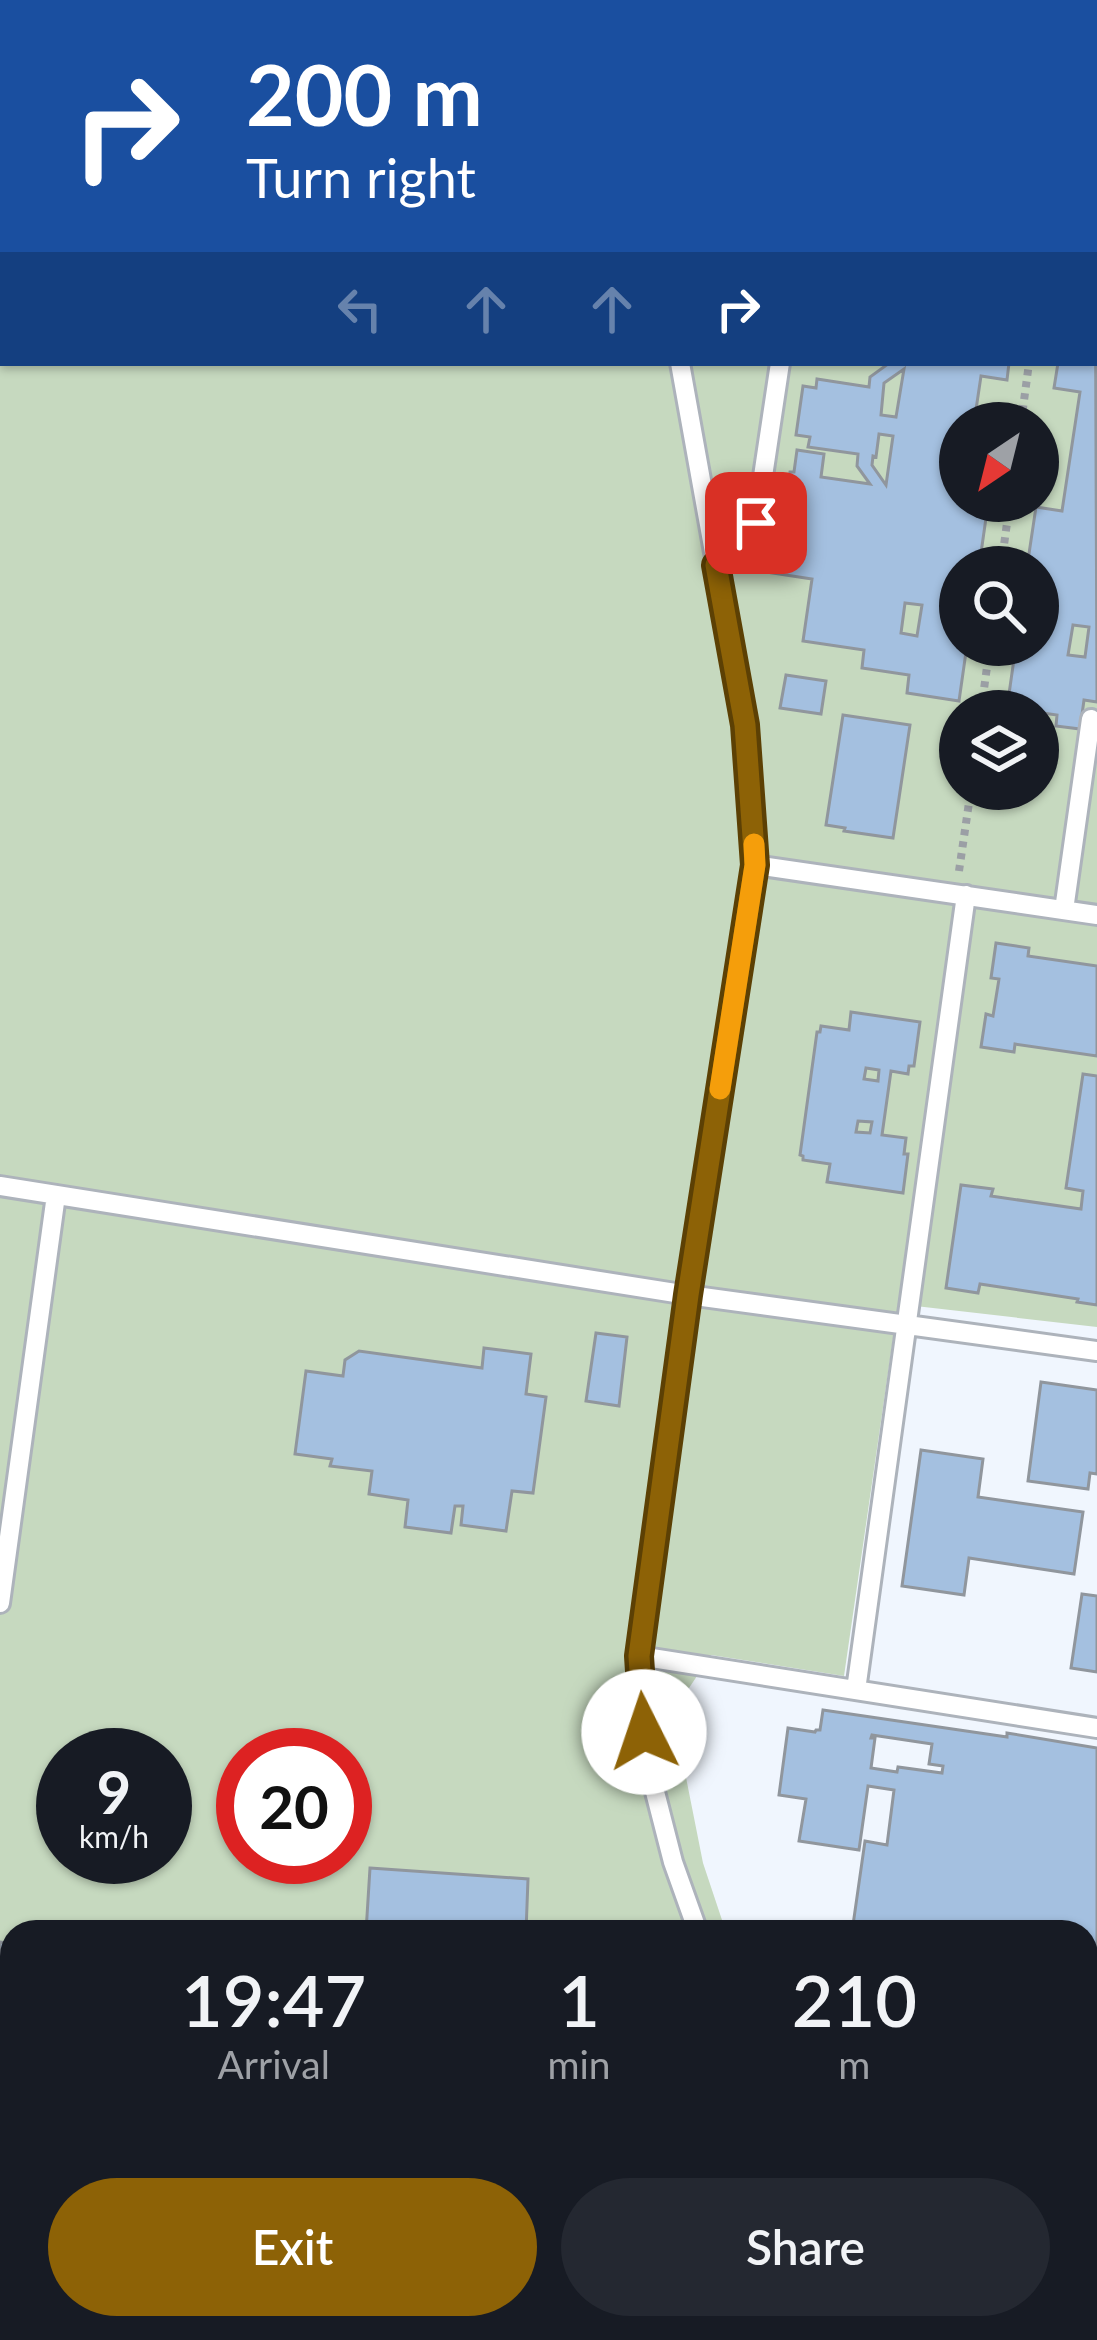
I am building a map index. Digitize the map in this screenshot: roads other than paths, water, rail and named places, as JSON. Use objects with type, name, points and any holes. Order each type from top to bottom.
[{"type":"lane","points":[[681,366],[745,725],[755,865],[688,1295],[639,1656],[644,1732],[654,1788],[694,1920]]},
{"type":"lane","points":[[716,565],[737,554],[756,523],[781,366]]},
{"type":"lane","points":[[1064,910],[1091,718]]},
{"type":"lane","points":[[755,865],[1097,914]]},
{"type":"lane","points":[[856,1690],[966,895]]},
{"type":"lane","points":[[0,1186],[688,1295],[1097,1351]]},
{"type":"lane","points":[[0,1603],[7,1497],[56,1195]]},
{"type":"lane","points":[[639,1656],[1097,1729]]}]
